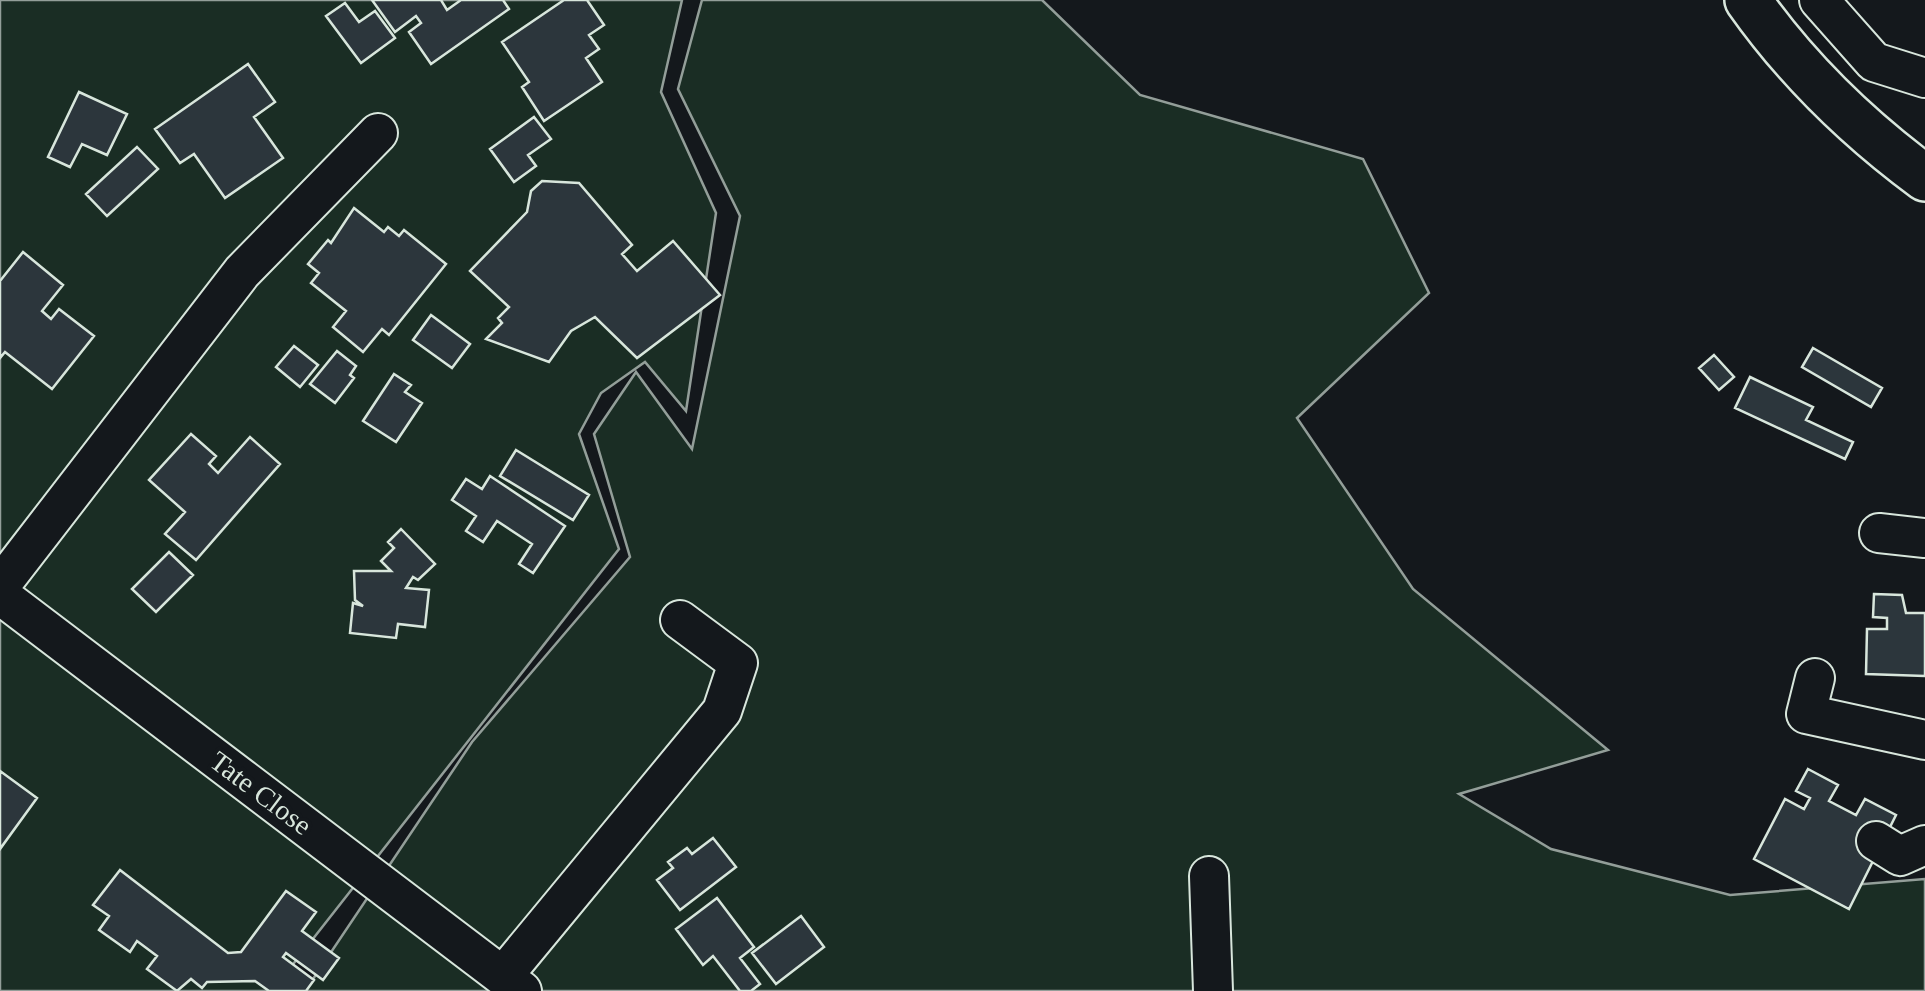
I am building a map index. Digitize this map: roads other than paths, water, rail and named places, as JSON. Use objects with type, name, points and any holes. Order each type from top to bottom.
[{"type":"main road","points":[[1748,0],[1782,48],[1825,96],[1925,178]]},
{"type":"street","points":[[1819,0],[1874,62],[1925,78]]},
{"type":"street","points":[[0,586],[242,272],[378,133]]},
{"type":"street","points":[[1879,533],[1925,538]]},
{"type":"street","name":"Tate Close","points":[[0,595],[512,984]]},
{"type":"street","points":[[512,984],[722,712],[738,663],[680,620]]},
{"type":"street","points":[[1815,678],[1806,714],[1925,740]]},
{"type":"street","points":[[1876,841],[1900,856],[1925,845]]},
{"type":"street","points":[[1208,876],[1213,991]]}]
